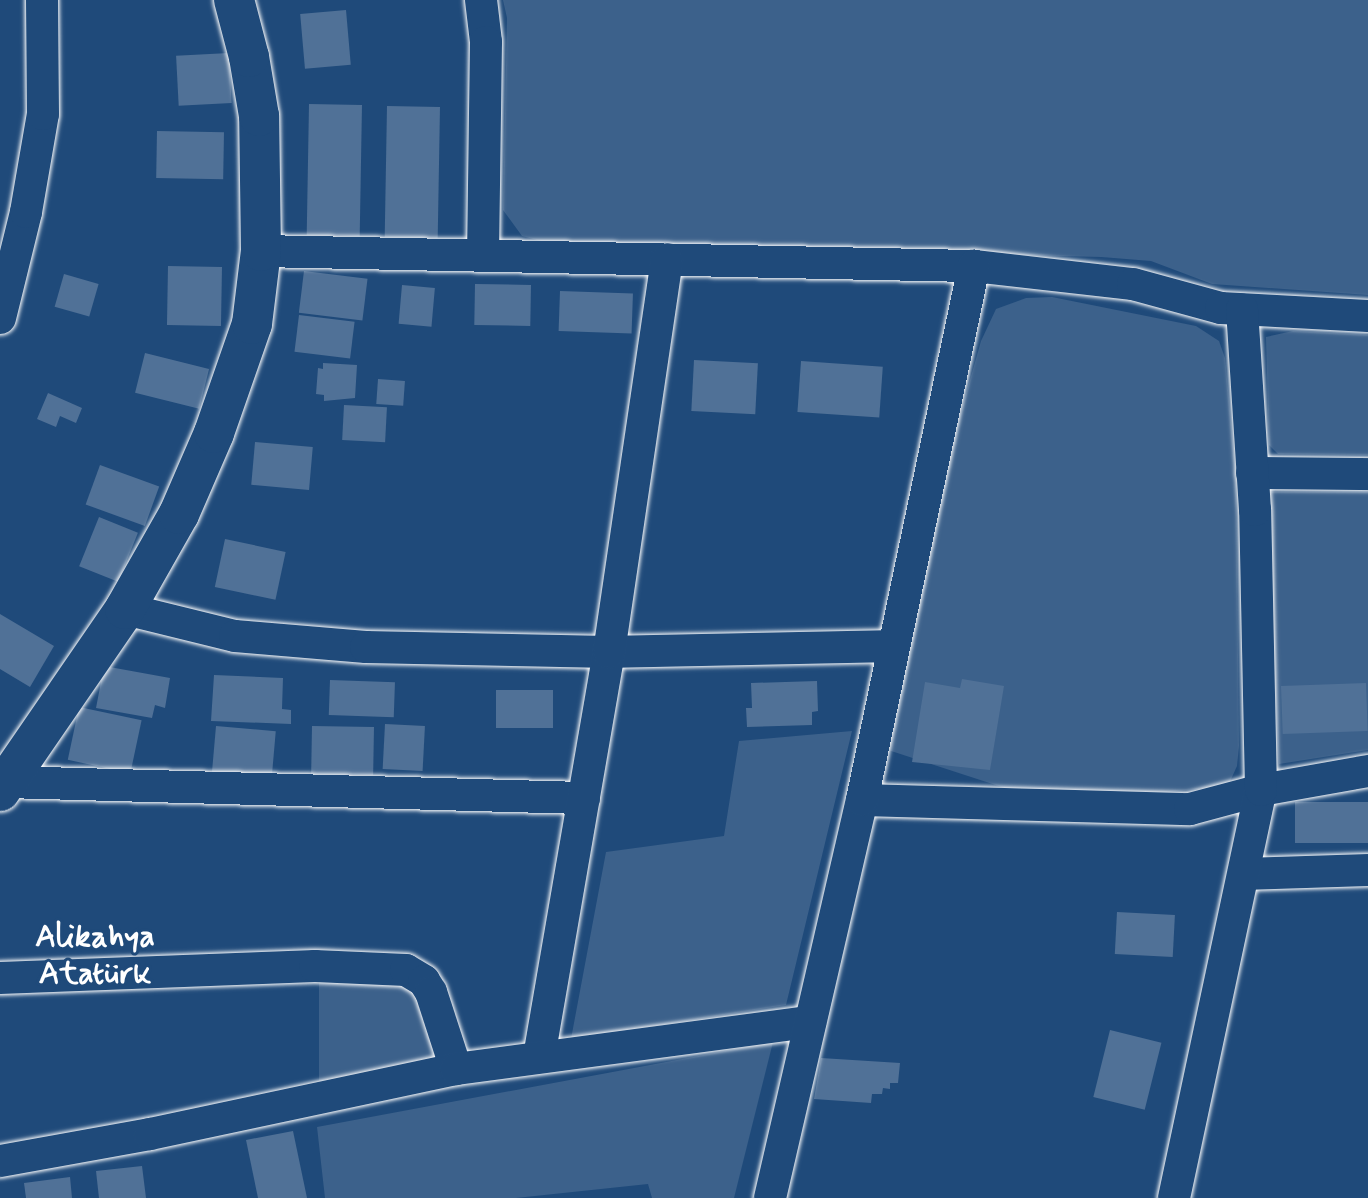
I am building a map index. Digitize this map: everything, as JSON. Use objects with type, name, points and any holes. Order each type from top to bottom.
[{"type":"street","points":[[0,318],[26,212],[43,114],[42,0]]},
{"type":"street","points":[[3,787],[125,609],[179,514],[214,433],[252,324],[261,251],[259,116],[249,57],[234,0]]},
{"type":"street","points":[[481,0],[486,42],[483,256]]},
{"type":"street","points":[[261,251],[974,266],[1133,284],[1221,308],[1368,316]]},
{"type":"street","points":[[539,1057],[609,652],[667,259]]},
{"type":"street","points":[[770,1198],[862,800],[974,266]]},
{"type":"street","points":[[1174,1198],[1261,790],[1252,473],[1242,309]]},
{"type":"street","points":[[1252,473],[1368,474]]},
{"type":"street","points":[[125,609],[203,630],[269,640],[366,647],[609,652],[892,646]]},
{"type":"street","points":[[862,800],[1190,809],[1261,790],[1368,771]]},
{"type":"street","points":[[3,787],[584,798]]},
{"type":"street","points":[[1244,874],[1368,870]]},
{"type":"street","points":[[0,978],[315,966],[406,970],[424,981],[431,992],[456,1069]]},
{"type":"street","points":[[0,1161],[150,1134],[456,1069],[810,1022]]},
{"type":"shaded area","points":[[503,0],[1368,0],[1368,295],[1212,284],[1151,261],[1101,257],[548,243],[522,236],[503,210],[507,18]]},
{"type":"shaded area","points":[[1052,297],[1196,326],[1219,341],[1225,358],[1236,476],[1239,746],[1237,766],[1228,786],[1166,792],[1011,790],[885,749],[954,437],[981,341],[996,309],[1026,298]]},
{"type":"shaded area","points":[[1293,331],[1368,335],[1368,455],[1278,454],[1269,445],[1266,337]]},
{"type":"shaded area","points":[[1266,492],[1368,492],[1368,750],[1279,764]]},
{"type":"shaded area","points":[[852,731],[786,1005],[571,1039],[606,852],[724,836],[739,741]]},
{"type":"shaded area","points":[[319,982],[395,982],[420,995],[435,1056],[429,1061],[319,1086]]},
{"type":"shaded area","points":[[773,1042],[734,1198],[652,1198],[648,1184],[516,1198],[325,1198],[317,1127]]},
{"type":"building","points":[[346,10],[351,65],[305,69],[300,14]]},
{"type":"building","points":[[229,53],[232,103],[179,106],[176,56]]},
{"type":"building","points":[[309,104],[362,105],[360,236],[307,235]]},
{"type":"building","points":[[387,106],[440,107],[438,238],[385,237]]},
{"type":"building","points":[[157,131],[224,132],[223,179],[156,178]]},
{"type":"building","points":[[168,266],[222,267],[221,326],[167,325]]},
{"type":"building","points":[[304,271],[368,279],[362,320],[299,313]]},
{"type":"building","points":[[64,274],[99,284],[89,317],[55,307]]},
{"type":"building","points":[[475,284],[531,285],[530,326],[474,325]]},
{"type":"building","points":[[402,285],[435,288],[431,327],[399,324]]},
{"type":"building","points":[[560,291],[633,294],[632,334],[559,331]]},
{"type":"building","points":[[299,315],[355,322],[350,359],[294,352]]},
{"type":"building","points":[[145,353],[209,369],[199,409],[135,393]]},
{"type":"building","points":[[694,360],[758,363],[755,414],[691,411]]},
{"type":"building","points":[[801,361],[883,367],[879,418],[797,412]]},
{"type":"building","points":[[323,363],[357,365],[355,398],[324,401],[324,395],[316,394],[318,368],[323,369]]},
{"type":"building","points":[[378,379],[405,381],[403,406],[376,404]]},
{"type":"building","points":[[48,393],[82,408],[76,423],[60,416],[56,427],[37,419]]},
{"type":"building","points":[[344,405],[387,407],[385,442],[342,440]]},
{"type":"building","points":[[255,442],[313,447],[309,490],[251,485]]},
{"type":"building","points":[[100,465],[159,487],[145,526],[86,504]]},
{"type":"building","points":[[99,517],[138,533],[118,582],[79,566]]},
{"type":"building","points":[[225,539],[286,552],[275,600],[215,587]]},
{"type":"building","points":[[0,614],[54,646],[30,687],[0,669]]},
{"type":"building","points":[[104,666],[170,678],[165,708],[155,705],[152,718],[96,708]]},
{"type":"building","points":[[214,675],[283,678],[282,709],[291,710],[291,724],[211,721]]},
{"type":"building","points":[[962,679],[1004,686],[990,770],[912,762],[925,682],[960,688]]},
{"type":"building","points":[[330,680],[395,682],[394,717],[329,715]]},
{"type":"building","points":[[817,681],[818,711],[812,712],[812,725],[747,727],[746,708],[752,708],[751,683]]},
{"type":"building","points":[[1366,683],[1368,731],[1283,734],[1281,686]]},
{"type":"building","points":[[496,690],[553,690],[553,728],[496,728]]},
{"type":"building","points":[[79,707],[142,720],[130,773],[68,760]]},
{"type":"building","points":[[385,724],[425,726],[423,771],[383,769]]},
{"type":"building","points":[[216,726],[276,731],[272,777],[212,772]]},
{"type":"building","points":[[312,726],[374,727],[373,775],[311,774]]},
{"type":"building","points":[[1295,802],[1368,802],[1368,843],[1295,843]]},
{"type":"building","points":[[1117,912],[1175,915],[1173,957],[1115,954]]},
{"type":"building","points":[[1110,1030],[1161,1043],[1145,1110],[1093,1097]]},
{"type":"building","points":[[821,1058],[900,1063],[898,1083],[890,1083],[890,1089],[883,1088],[882,1094],[872,1094],[871,1103],[814,1099]]},
{"type":"building","points":[[293,1131],[307,1198],[258,1198],[246,1140]]},
{"type":"building","points":[[142,1166],[146,1198],[99,1198],[96,1171]]},
{"type":"building","points":[[70,1177],[72,1198],[26,1198],[24,1183]]},
{"type":"district","name":"Alikahya Atatürk","points":[[95,956]]}]
